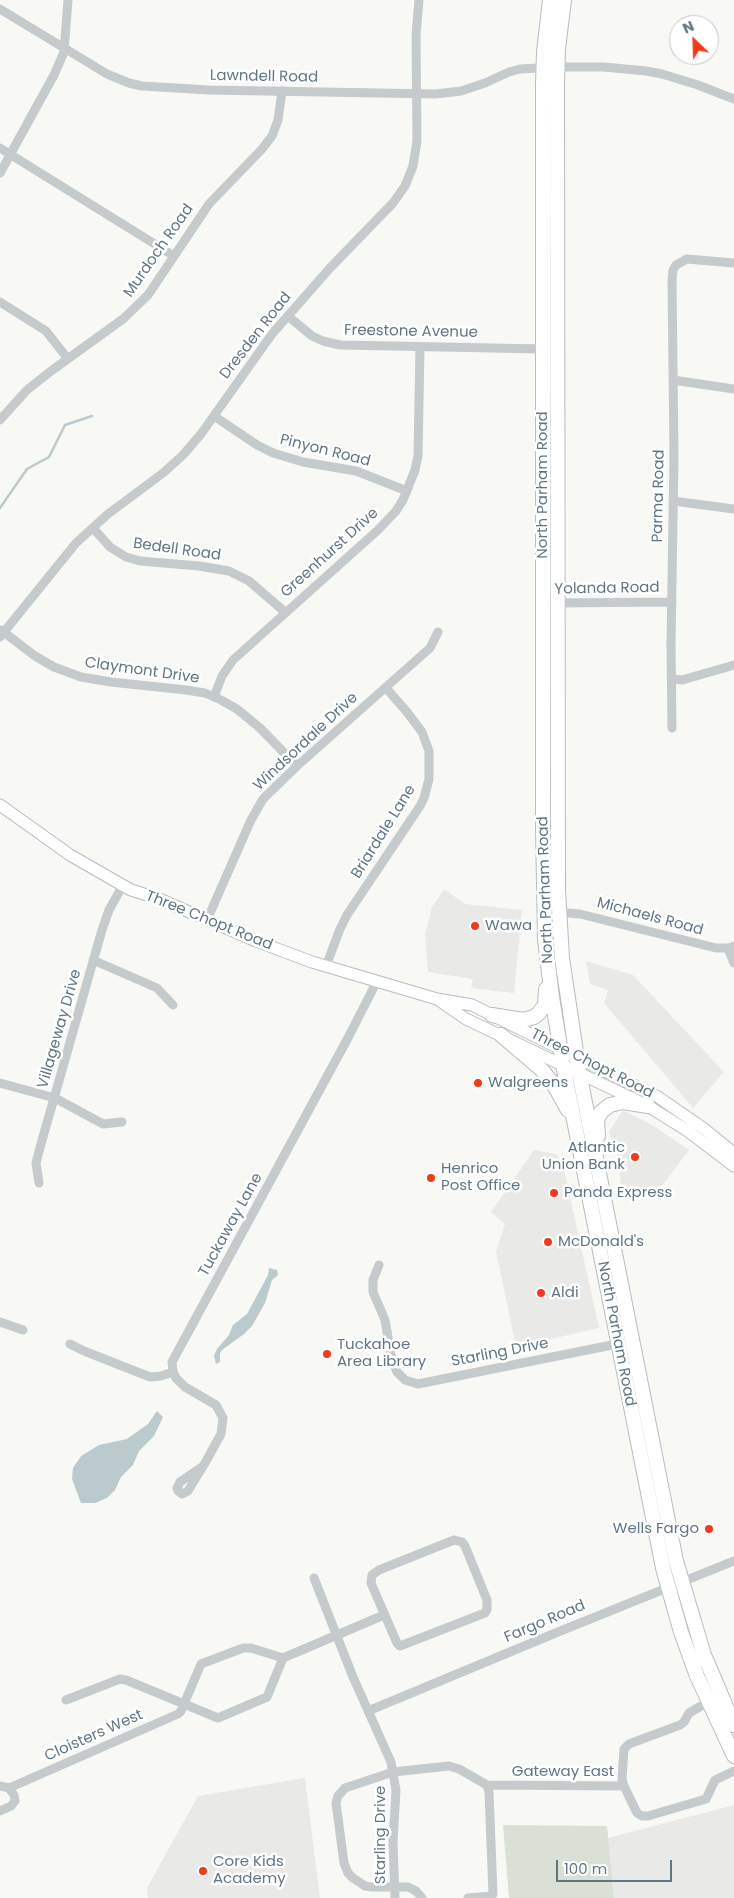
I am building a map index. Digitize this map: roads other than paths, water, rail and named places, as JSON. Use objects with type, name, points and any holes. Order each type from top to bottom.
[{"type":"highway","name":"North Parham Road","points":[[550,0],[550,349],[543,604],[544,911],[549,974],[563,1065],[618,1344],[674,1585],[734,1725]]},
{"type":"highway","name":"North Parham Road","points":[[550,67],[564,0]]},
{"type":"highway","name":"North Parham Road","points":[[550,349],[558,603],[558,911],[565,988],[579,1072],[632,1341],[684,1640],[708,1702],[734,1756]]},
{"type":"highway","points":[[492,1015],[523,1020],[539,1013],[545,1005],[549,974]]},
{"type":"highway","points":[[501,1035],[542,1070],[554,1085],[574,1120]]},
{"type":"highway","points":[[601,1186],[603,1160],[596,1124],[599,1116],[605,1108],[615,1103],[623,1102],[648,1106]]},
{"type":"main road","name":"Three Chopt Road","points":[[0,805],[70,855],[123,885],[265,944],[326,966],[437,999],[472,1006],[560,1047],[658,1097],[702,1128],[730,1150],[734,1156]]},
{"type":"main road","name":"Three Chopt Road","points":[[437,999],[466,1019],[648,1106],[688,1131],[734,1166]]},
{"type":"street","points":[[0,173],[54,75],[64,49],[68,0]]},
{"type":"street","name":"Dresden Road","points":[[1,633],[76,543],[183,455],[214,416],[272,334],[330,268],[393,203],[405,186],[410,176],[415,155],[416,35],[419,0]]},
{"type":"street","name":"Lawndell Road","points":[[0,10],[107,74],[142,86],[209,90],[436,94],[461,91],[509,72],[550,67],[613,68],[646,71],[684,80],[734,99]]},
{"type":"street","name":"Murdoch Road","points":[[0,420],[27,390],[138,307],[209,204],[272,136],[278,120],[282,91]]},
{"type":"street","points":[[0,148],[174,256]]},
{"type":"street","name":"Parma Road","points":[[672,728],[673,270],[676,265],[687,259],[734,263]]},
{"type":"street","points":[[0,302],[46,331],[68,358]]},
{"type":"street","name":"Freestone Avenue","points":[[288,316],[312,336],[329,343],[420,347],[550,349]]},
{"type":"street","name":"Greenhurst Drive","points":[[214,697],[222,676],[233,660],[378,530],[396,511],[407,491],[418,456],[420,347]]},
{"type":"street","points":[[673,380],[734,389]]},
{"type":"street","name":"Pinyon Road","points":[[214,416],[257,446],[273,453],[303,462],[356,471],[407,491]]},
{"type":"street","points":[[673,501],[734,509]]},
{"type":"street","name":"Bedell Road","points":[[93,528],[110,548],[126,557],[140,561],[199,566],[229,571],[249,581],[285,612]]},
{"type":"street","name":"Yolanda Road","points":[[543,604],[672,602]]},
{"type":"street","name":"Windsordale Drive","points":[[207,920],[256,809],[273,788],[430,648],[438,632]]},
{"type":"street","name":"Claymont Drive","points":[[1,633],[34,656],[54,667],[81,677],[186,690],[214,697],[245,715],[297,766]]},
{"type":"street","points":[[672,679],[682,680],[734,665]]},
{"type":"street","name":"Briardale Lane","points":[[326,966],[347,916],[420,806],[429,779],[429,751],[422,732],[386,688]]},
{"type":"street","name":"Villageway Drive","points":[[40,1183],[36,1163],[93,960],[109,910],[123,885]]},
{"type":"street","name":"Michaels Road","points":[[544,911],[580,914],[696,944],[716,948],[731,947]]},
{"type":"street","points":[[731,947],[734,963]]},
{"type":"street","points":[[93,960],[157,988],[173,1005]]},
{"type":"street","name":"Tuckaway Lane","points":[[173,1372],[172,1364],[174,1357],[377,981]]},
{"type":"street","points":[[0,1083],[55,1098],[103,1124],[122,1122]]},
{"type":"street","name":"Starling Drive","points":[[379,1265],[374,1280],[373,1292],[386,1320],[392,1360],[397,1372],[405,1380],[418,1384],[632,1341]]},
{"type":"street","points":[[0,1322],[24,1330]]},
{"type":"street","points":[[70,1344],[150,1377],[173,1372],[176,1378],[185,1386],[216,1405],[223,1418],[221,1434],[202,1467]]},
{"type":"street","points":[[454,1540],[462,1542],[487,1600],[488,1605],[485,1613],[402,1646],[397,1643],[384,1615],[371,1583],[372,1575],[378,1570],[454,1540]]},
{"type":"street","name":"Fargo Road","points":[[368,1712],[542,1638],[734,1561]]},
{"type":"street","name":"Starling Drive","points":[[314,1578],[336,1636],[391,1762],[396,1790],[393,1842],[395,1898]]},
{"type":"street","points":[[283,1658],[384,1615]]},
{"type":"street","name":"Cloisters West","points":[[0,1810],[11,1806],[15,1801],[14,1795],[5,1787],[178,1714],[184,1704],[201,1664],[243,1648],[251,1648],[283,1658],[269,1694],[265,1698],[218,1718],[184,1704],[126,1680],[120,1679],[66,1700]]},
{"type":"street","name":"Gateway East","points":[[394,1886],[372,1888],[364,1886],[348,1873],[344,1863],[336,1803],[341,1791],[350,1785],[393,1772],[449,1766],[487,1785],[624,1786],[622,1778],[624,1748],[629,1744],[684,1722],[689,1713],[708,1702]]},
{"type":"street","points":[[624,1786],[637,1813],[642,1816],[648,1816],[706,1799],[715,1780],[734,1771]]},
{"type":"street","points":[[468,1898],[492,1896],[494,1894],[489,1792],[487,1785]]},
{"type":"street","points":[[394,1886],[412,1888],[422,1898]]},
{"type":"waterway","points":[[0,508],[27,469],[49,457],[65,425],[92,416]]},
{"type":"place","name":"Wawa","points":[[475,926]]},
{"type":"place","name":"Walgreens","points":[[478,1083]]},
{"type":"place","name":"Atlantic Union Bank","points":[[635,1157]]},
{"type":"place","name":"Henrico Post Office","points":[[431,1178]]},
{"type":"place","name":"Panda Express","points":[[554,1193]]},
{"type":"place","name":"McDonald's","points":[[548,1242]]},
{"type":"place","name":"Aldi","points":[[541,1293]]},
{"type":"place","name":"Tuckahoe Area Library","points":[[327,1354]]},
{"type":"place","name":"Wells Fargo","points":[[709,1529]]},
{"type":"place","name":"Core Kids Academy","points":[[203,1871]]}]
